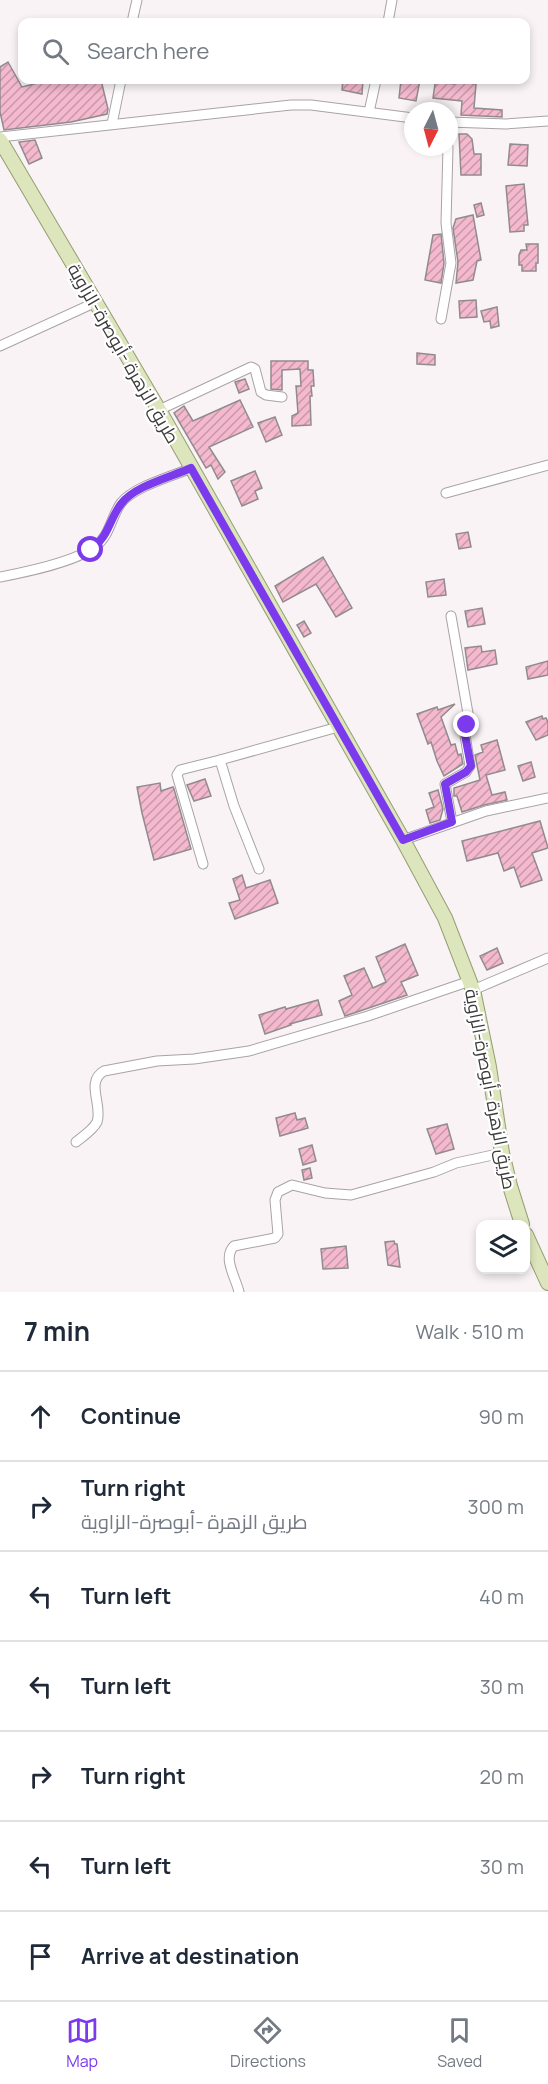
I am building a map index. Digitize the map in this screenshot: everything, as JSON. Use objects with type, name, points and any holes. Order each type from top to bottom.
[{"type":"main road","name":"طريق الزهرة -أبوصرة-الزاوية","points":[[0,139],[94,303],[159,410],[445,918],[471,986],[491,1076],[502,1153],[521,1220]]},
{"type":"main road","points":[[530,1245],[548,1283]]},
{"type":"street","points":[[133,18],[137,0]]},
{"type":"street","points":[[388,18],[392,0]]},
{"type":"street","points":[[112,124],[120,84]]},
{"type":"street","points":[[369,112],[375,84]]},
{"type":"street","points":[[0,139],[112,124],[291,105],[311,105],[404,117]]},
{"type":"street","points":[[458,122],[506,124],[548,121]]},
{"type":"street","points":[[441,318],[451,263],[446,223],[448,156]]},
{"type":"street","points":[[0,346],[94,303]]},
{"type":"street","points":[[159,410],[251,368],[255,369],[261,392],[282,397]]},
{"type":"street","points":[[446,493],[548,465]]},
{"type":"street","points":[[0,577],[86,553],[104,538],[118,508],[129,495],[191,468]]},
{"type":"street","points":[[451,616],[468,719],[465,735],[471,762],[466,772],[445,784],[452,822]]},
{"type":"street","points":[[203,864],[177,773],[180,770],[338,727]]},
{"type":"street","points":[[220,760],[234,806],[260,869]]},
{"type":"street","points":[[403,840],[512,804],[548,798]]},
{"type":"street","points":[[76,1142],[96,1125],[98,1115],[95,1081],[104,1071],[157,1061],[194,1059],[249,1051],[471,986],[548,958]]},
{"type":"street","points":[[239,1292],[230,1267],[230,1249],[234,1246],[275,1238],[278,1234],[275,1200],[278,1192],[286,1187],[299,1185],[325,1193],[351,1195],[434,1172],[456,1163],[502,1153]]},
{"type":"building","points":[[8,62],[18,84],[22,87],[34,84],[102,84],[108,109],[107,114],[71,122],[4,130],[0,112],[0,67]]},
{"type":"building","points":[[343,84],[363,84],[362,94],[342,90]]},
{"type":"building","points":[[401,84],[419,84],[416,101],[399,98]]},
{"type":"building","points":[[435,84],[476,84],[474,108],[502,110],[502,117],[461,115],[462,101],[433,98]]},
{"type":"building","points":[[459,134],[467,134],[472,139],[474,154],[481,154],[481,175],[461,175]]},
{"type":"building","points":[[35,140],[42,158],[29,164],[19,142]]},
{"type":"building","points":[[510,144],[528,145],[527,166],[508,165]]},
{"type":"building","points":[[524,184],[528,225],[524,225],[524,231],[510,232],[506,186]]},
{"type":"building","points":[[481,203],[484,215],[477,217],[474,205]]},
{"type":"building","points":[[473,215],[481,260],[477,261],[473,280],[456,283],[458,262],[453,228],[456,219]]},
{"type":"building","points":[[441,234],[444,263],[441,283],[425,280],[433,235]]},
{"type":"building","points":[[526,244],[538,244],[536,271],[522,271],[522,265],[519,265],[519,255],[521,250],[527,250]]},
{"type":"building","points":[[476,300],[477,317],[460,318],[459,301]]},
{"type":"building","points":[[497,307],[499,326],[491,328],[490,321],[484,322],[481,311]]},
{"type":"building","points":[[417,353],[435,355],[435,365],[417,364]]},
{"type":"building","points":[[271,361],[308,361],[308,370],[313,370],[314,386],[311,386],[312,396],[310,396],[311,425],[292,426],[292,416],[298,413],[296,386],[301,386],[300,369],[282,370],[282,390],[271,389]]},
{"type":"building","points":[[245,379],[249,389],[239,393],[235,382]]},
{"type":"building","points":[[240,400],[253,427],[209,447],[225,472],[218,479],[211,465],[206,468],[174,413],[184,406],[193,421]]},
{"type":"building","points":[[275,417],[282,435],[266,442],[258,423]]},
{"type":"building","points":[[255,471],[262,488],[255,491],[258,499],[242,506],[231,481]]},
{"type":"building","points":[[468,532],[471,547],[459,549],[456,534]]},
{"type":"building","points":[[323,557],[352,608],[336,617],[316,584],[283,602],[275,586]]},
{"type":"building","points":[[444,579],[446,595],[428,597],[426,582]]},
{"type":"building","points":[[482,608],[485,624],[468,627],[465,611]]},
{"type":"building","points":[[304,621],[311,633],[304,637],[297,625]]},
{"type":"building","points":[[481,646],[482,652],[495,650],[497,664],[468,670],[465,648]]},
{"type":"building","points":[[548,661],[548,675],[528,679],[526,667]]},
{"type":"building","points":[[455,704],[441,717],[451,745],[455,744],[458,755],[461,754],[463,764],[444,776],[431,742],[428,744],[417,714]]},
{"type":"building","points":[[542,716],[548,722],[548,735],[536,740],[526,722]]},
{"type":"building","points":[[497,740],[505,770],[486,775],[492,795],[505,792],[507,800],[462,812],[457,796],[454,796],[454,788],[480,780],[475,755],[483,752],[481,745]]},
{"type":"building","points":[[531,762],[535,777],[523,781],[518,766]]},
{"type":"building","points":[[205,779],[211,796],[194,801],[187,785]]},
{"type":"building","points":[[160,783],[161,791],[173,787],[174,789],[191,849],[154,860],[137,787]]},
{"type":"building","points":[[438,790],[443,809],[440,820],[430,823],[426,810],[434,807],[429,793]]},
{"type":"building","points":[[540,821],[548,848],[532,853],[542,880],[521,887],[514,867],[504,871],[498,853],[467,861],[462,841]]},
{"type":"building","points":[[242,875],[246,888],[270,880],[278,903],[235,919],[229,903],[240,900],[233,879]]},
{"type":"building","points":[[405,944],[418,975],[401,982],[407,995],[345,1016],[339,1001],[352,995],[344,976],[364,968],[373,988],[386,982],[376,957]]},
{"type":"building","points":[[497,948],[503,963],[487,970],[480,956]]},
{"type":"building","points":[[318,1000],[322,1015],[265,1034],[259,1015]]},
{"type":"building","points":[[295,1113],[297,1120],[305,1118],[308,1128],[280,1136],[276,1118]]},
{"type":"building","points":[[447,1124],[454,1149],[436,1154],[427,1129]]},
{"type":"building","points":[[312,1145],[316,1161],[303,1165],[299,1149]]},
{"type":"building","points":[[310,1168],[312,1178],[304,1180],[302,1170]]},
{"type":"building","points":[[394,1241],[397,1244],[400,1267],[388,1265],[385,1242]]},
{"type":"building","points":[[346,1246],[348,1268],[323,1269],[321,1249]]},
{"type":"route","points":[[91,550],[104,538],[118,508],[129,495],[191,468],[403,840],[452,822],[445,784],[466,772],[471,766],[465,735],[467,725]]}]
